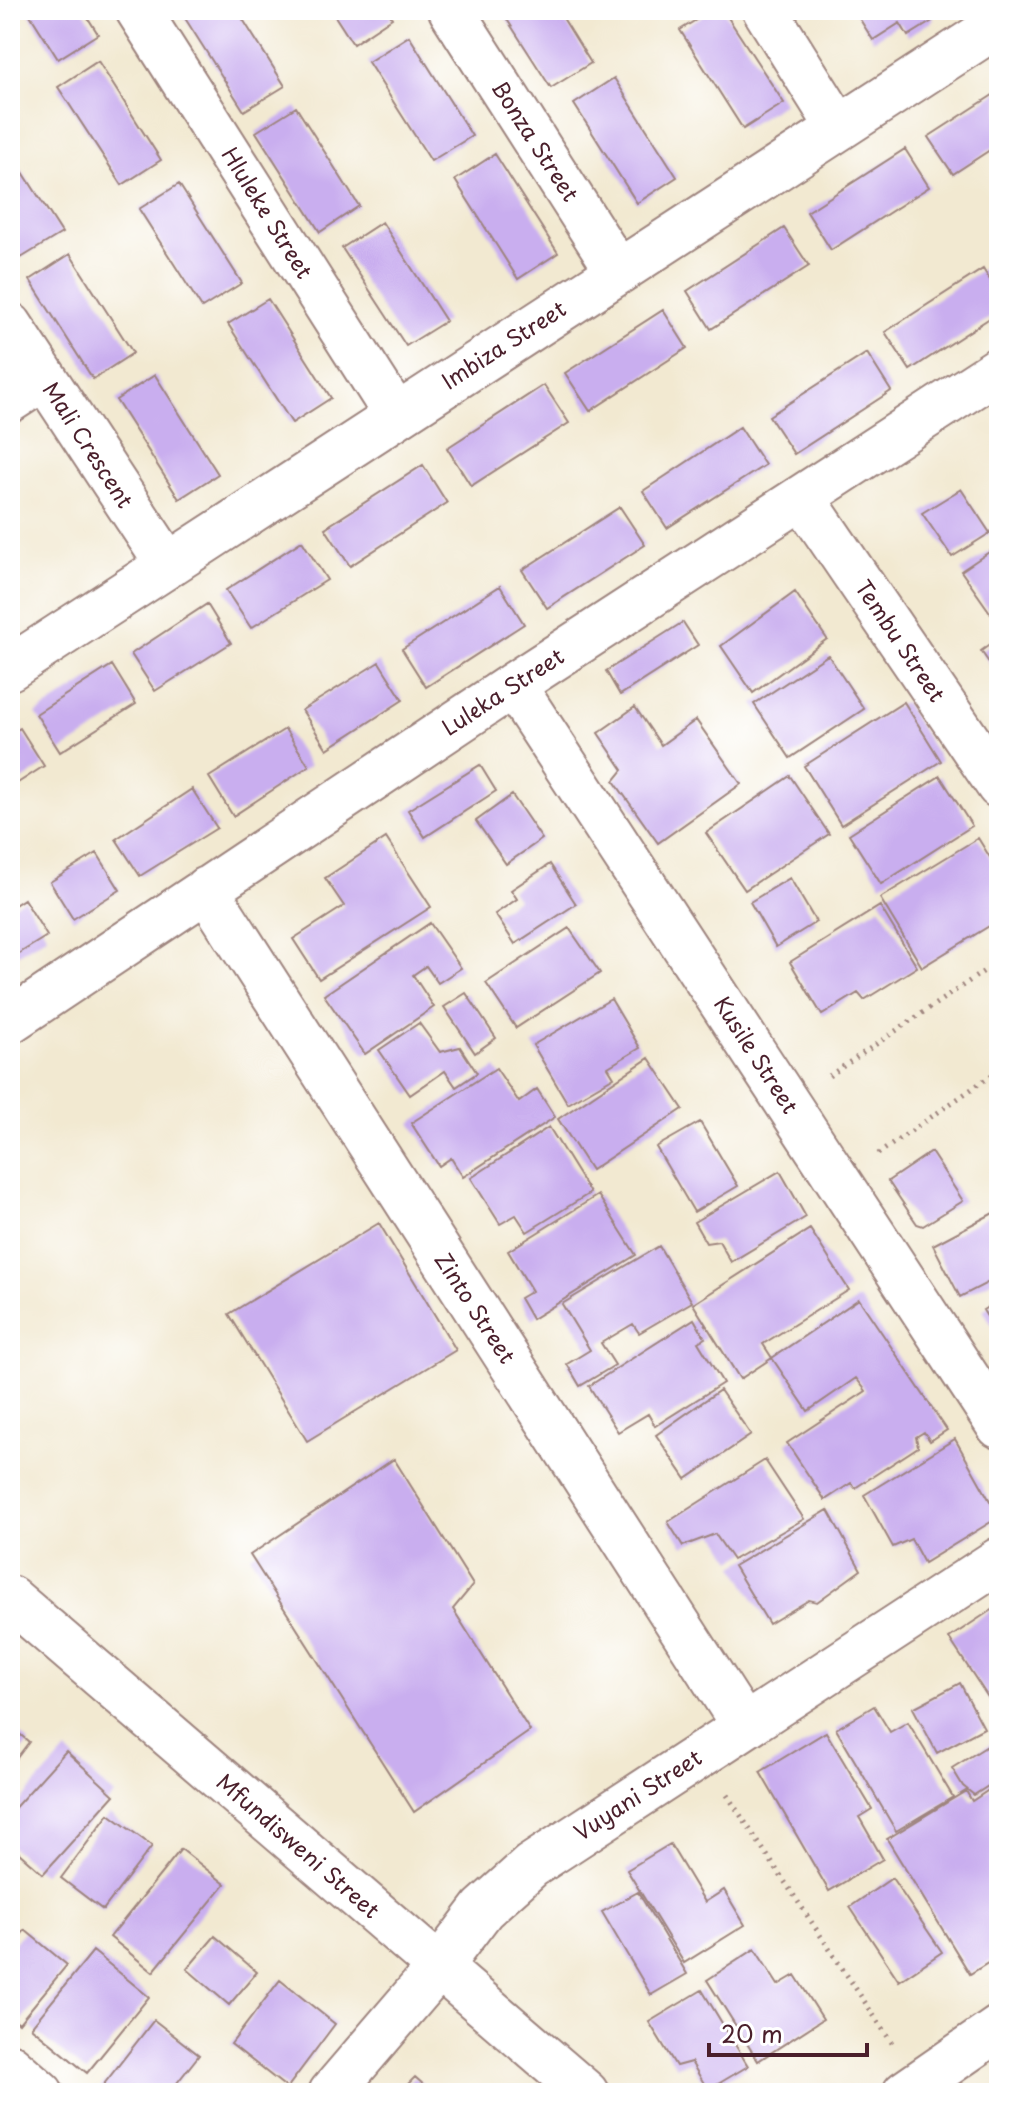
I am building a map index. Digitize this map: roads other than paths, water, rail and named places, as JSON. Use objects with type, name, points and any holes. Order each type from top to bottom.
[{"type":"street","name":"Hluleke Street","points":[[138,10],[396,415]]},
{"type":"street","name":"Bonza Street","points":[[451,10],[618,271]]},
{"type":"street","points":[[765,10],[839,128]]},
{"type":"street","name":"Imbiza Street","points":[[10,668],[999,24]]},
{"type":"street","name":"Mali Crescent","points":[[10,325],[27,389],[168,565]]},
{"type":"street","name":"Luleka Street","points":[[10,1021],[513,685],[999,369]]},
{"type":"street","name":"Tembu Street","points":[[802,497],[999,786]]},
{"type":"street","name":"Kusile Street","points":[[513,685],[999,1426]]},
{"type":"street","name":"Zinto Street","points":[[206,889],[744,1726]]},
{"type":"street","name":"Vuyani Street","points":[[331,2093],[439,1967],[483,1909],[531,1866],[999,1560]]},
{"type":"street","name":"Mfundisweni Street","points":[[10,1598],[586,2093]]},
{"type":"street","points":[[912,2088],[999,2028]]},
{"type":"street","points":[[10,2066],[41,2093]]}]
